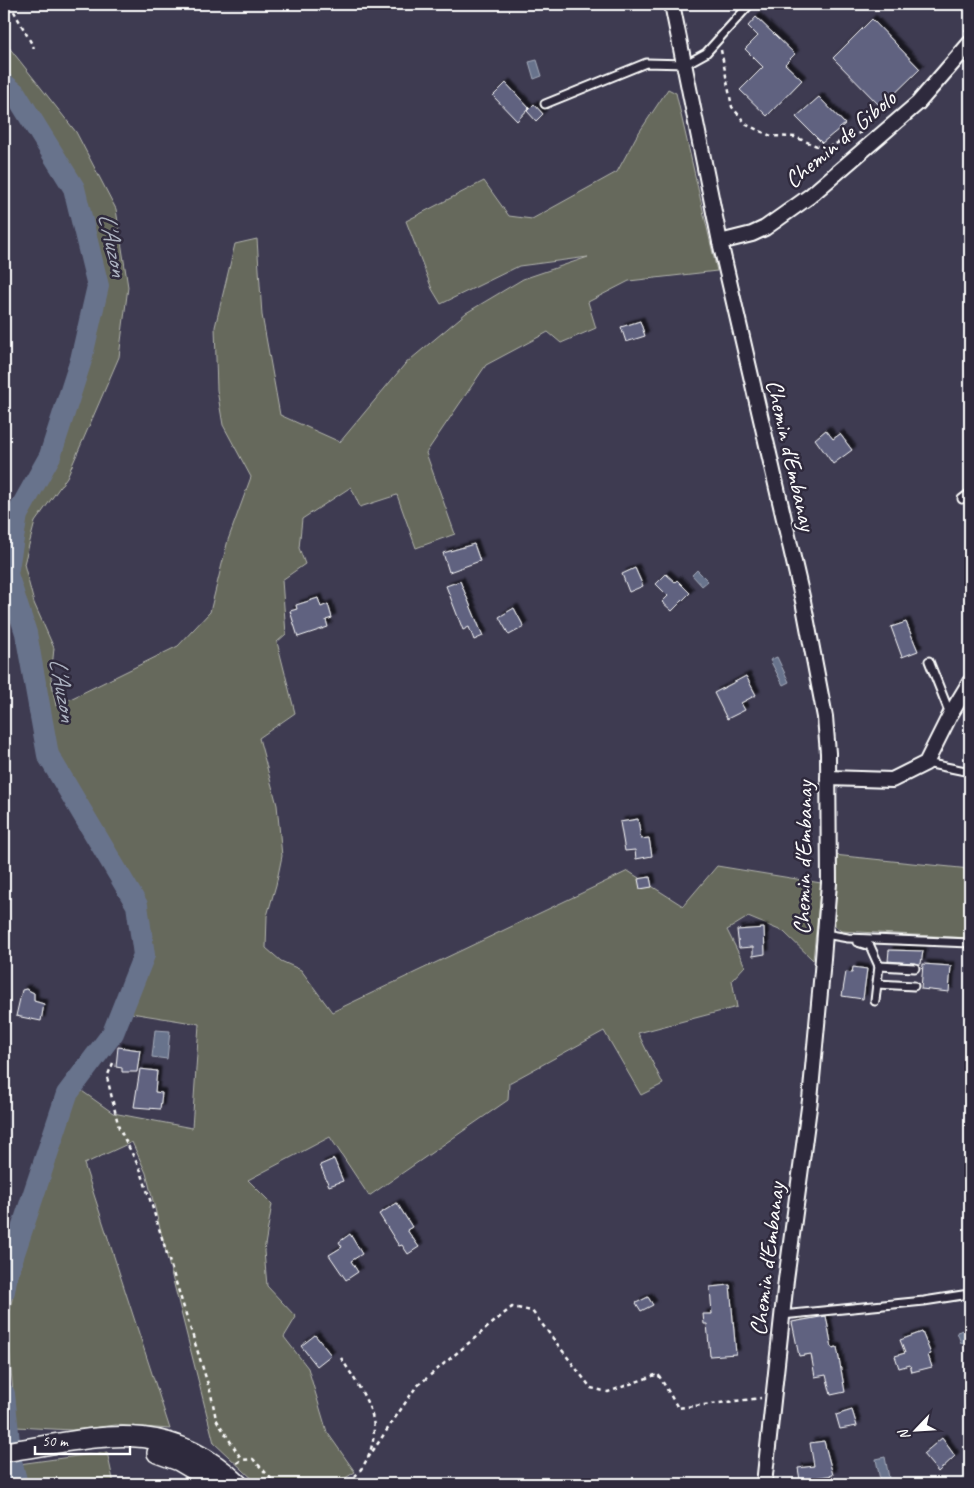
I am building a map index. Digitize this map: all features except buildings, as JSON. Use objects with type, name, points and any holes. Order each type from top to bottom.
[{"type":"main road","points":[[4,1452],[88,1438],[124,1435],[145,1437],[187,1449],[226,1472],[238,1484]]},
{"type":"main road","points":[[59,1444],[123,1446],[148,1450],[179,1460],[218,1484]]},
{"type":"street","name":"Chemin d'Embanay","points":[[672,4],[686,64],[720,242],[802,601],[825,717],[828,778],[829,883],[825,934],[810,1100],[782,1315],[775,1396],[764,1484]]},
{"type":"street","name":"Chemin de Gibolo","points":[[720,242],[752,234],[766,228],[810,196],[918,103],[967,38]]},
{"type":"street","points":[[828,778],[892,780],[926,763],[950,715],[970,682]]},
{"type":"lane","points":[[545,104],[646,63],[686,64],[706,53],[750,4]]},
{"type":"lane","points":[[962,499],[970,493]]},
{"type":"lane","points":[[929,661],[950,715]]},
{"type":"lane","points":[[926,763],[970,772]]},
{"type":"lane","points":[[825,934],[848,938],[970,943]]},
{"type":"lane","points":[[848,938],[870,946],[879,966],[875,1001]]},
{"type":"lane","points":[[879,966],[915,968]]},
{"type":"lane","points":[[877,984],[914,986]]},
{"type":"lane","points":[[782,1315],[924,1301],[969,1294],[970,1291]]},
{"type":"path","points":[[10,4],[34,48]]},
{"type":"path","points":[[967,38],[970,25]]},
{"type":"path","points":[[719,39],[732,107],[747,125],[771,136],[795,137],[824,150],[873,127]]},
{"type":"path","points":[[113,1063],[107,1077],[120,1128],[141,1171],[211,1394],[216,1419],[242,1460]]},
{"type":"path","points":[[345,1484],[357,1477],[416,1387],[512,1307],[532,1311],[591,1388],[608,1392],[658,1374],[678,1408],[775,1396]]},
{"type":"path","points":[[341,1358],[372,1414],[373,1433],[368,1458]]},
{"type":"green space","points":[[4,41],[76,132],[116,209],[128,287],[119,357],[67,477],[35,522],[24,564],[34,603],[54,648],[51,678],[56,706],[178,646],[210,612],[228,540],[251,477],[223,425],[217,390],[215,327],[235,244],[257,239],[262,315],[280,415],[340,442],[405,364],[466,313],[523,279],[588,257],[519,266],[441,304],[432,289],[406,221],[484,181],[509,216],[532,219],[617,172],[636,137],[668,89],[676,93],[717,271],[629,281],[588,302],[596,328],[561,343],[548,332],[486,365],[426,453],[455,534],[416,548],[397,495],[360,507],[351,487],[302,519],[299,548],[305,564],[282,580],[286,634],[277,642],[295,713],[259,738],[277,805],[282,856],[267,916],[266,948],[281,961],[301,970],[332,1012],[628,871],[683,906],[717,866],[821,883],[813,960],[784,932],[748,917],[727,930],[745,966],[732,980],[737,1007],[638,1033],[663,1084],[641,1095],[604,1031],[509,1083],[508,1100],[369,1196],[330,1137],[248,1180],[272,1204],[264,1251],[267,1286],[296,1317],[284,1337],[308,1368],[327,1432],[355,1472],[336,1484],[258,1484],[214,1443],[146,1173],[132,1142],[84,1164],[170,1429],[116,1425],[72,1430],[16,1427],[7,1324],[22,1249],[72,1095],[79,1089],[113,1113],[192,1128],[199,1024],[131,1013],[151,954],[142,904],[51,752],[31,633],[14,572],[23,517],[56,455],[86,359],[102,285],[79,185],[19,90],[4,78]]},
{"type":"green space","points":[[834,855],[970,869],[970,938],[841,931],[835,926]]},
{"type":"green space","points":[[107,1452],[114,1484],[4,1484],[4,1466]]},
{"type":"water","points":[[537,60],[542,76],[534,79],[529,62]]},
{"type":"water","points":[[697,570],[708,581],[702,586],[692,575]]},
{"type":"water","points":[[777,657],[789,682],[783,685],[770,660]]},
{"type":"water","points":[[155,1030],[170,1031],[167,1059],[152,1057]]},
{"type":"water","points":[[970,1328],[970,1340],[961,1343],[957,1332]]},
{"type":"water","points":[[885,1457],[889,1478],[880,1480],[876,1459]]},
{"type":"waterway","name":"L'Auzon","points":[[4,84],[15,93],[74,188],[98,286],[81,360],[50,456],[17,515],[7,574],[26,633],[48,755],[137,905],[144,955],[113,1033],[67,1094],[7,1274],[4,1291]]},
{"type":"waterway","name":"L'Auzon","points":[[4,1394],[11,1461],[17,1484]]}]
